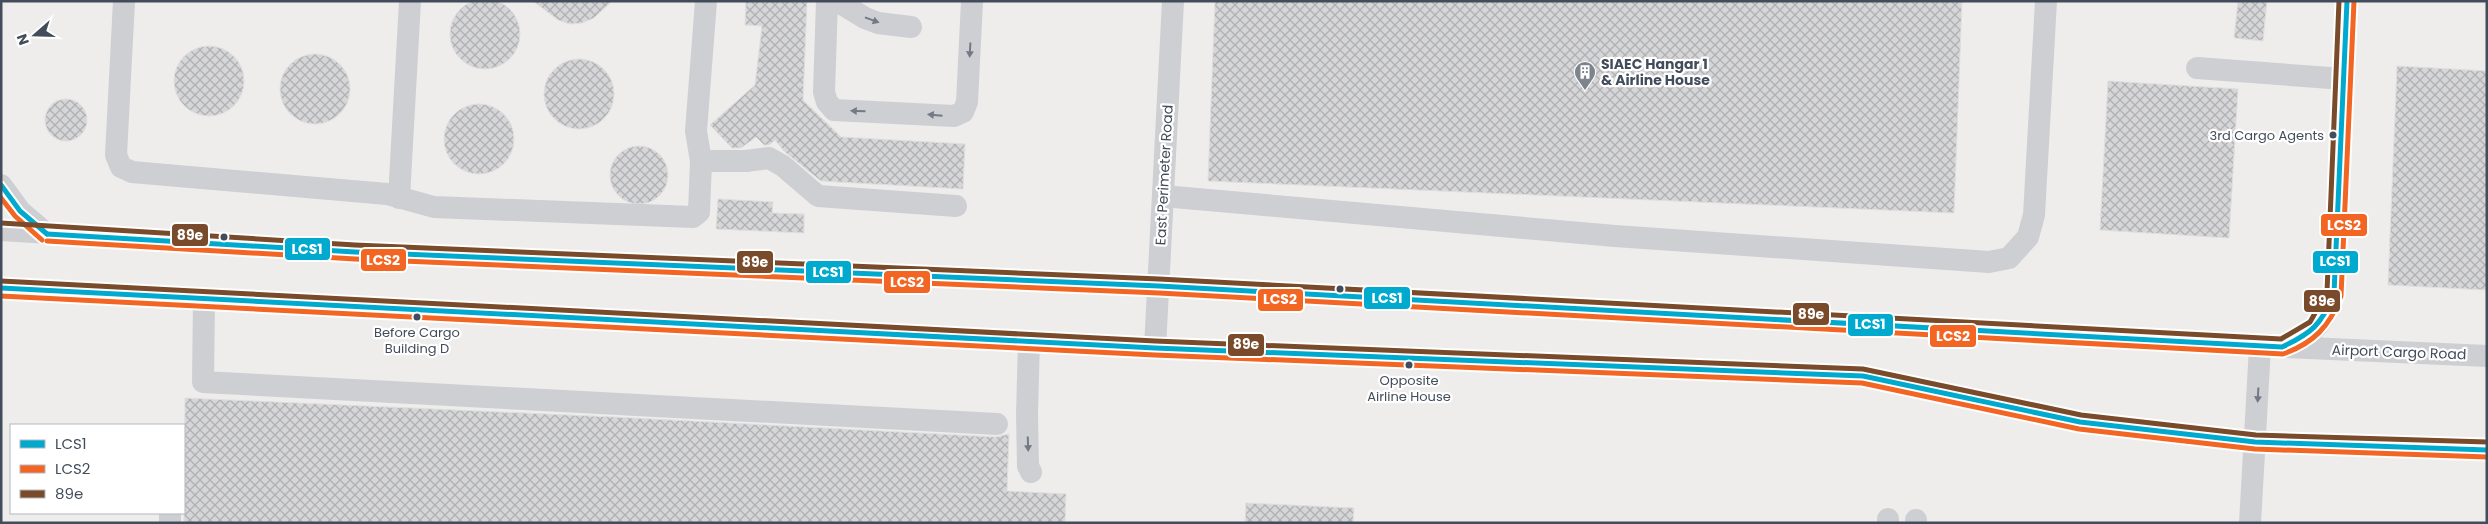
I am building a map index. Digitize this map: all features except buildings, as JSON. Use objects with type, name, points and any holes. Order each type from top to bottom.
[{"type":"lane","points":[[124,1],[116,155],[121,167],[132,172],[387,194],[434,208],[693,217],[699,212],[700,161],[696,131],[706,1]]},
{"type":"lane","points":[[399,198],[410,1]]},
{"type":"lane","points":[[826,1],[824,92],[827,102],[834,110],[954,116],[963,112],[967,102],[972,1]]},
{"type":"lane","points":[[837,1],[865,18],[878,23],[911,27]]},
{"type":"lane","name":"East Perimeter Road","points":[[1154,348],[1159,286],[1172,1]]},
{"type":"lane","points":[[1163,196],[1625,237],[1989,262],[2009,258],[2028,237],[2034,215],[2046,1]]},
{"type":"lane","points":[[2250,523],[2255,442],[2271,347],[2305,336],[2323,322],[2334,294],[2348,1]]},
{"type":"lane","points":[[2197,68],[2344,79]]},
{"type":"lane","points":[[700,161],[746,161],[769,158],[782,166],[818,196],[956,206]]},
{"type":"lane","points":[[1,185],[20,211],[47,234]]},
{"type":"lane","name":"Airport Cargo Road","points":[[1,230],[365,252],[1159,286],[2271,347],[2487,356]]},
{"type":"lane","points":[[1,288],[1154,348],[1863,376],[2080,422],[2255,442],[2487,450]]},
{"type":"lane","points":[[204,299],[203,382],[997,424]]},
{"type":"lane","points":[[1029,341],[1027,414],[1028,466],[1031,472]]},
{"type":"transit line","name":"89e","points":[[1,223],[355,245],[1159,279],[2281,339],[2310,322],[2327,292],[2339,1]]},
{"type":"transit line","name":"LCS1","points":[[47,234],[355,252],[1159,286],[2282,347],[2301,337],[2320,321],[2334,294],[2347,1]]},
{"type":"transit line","name":"LCS2","points":[[47,241],[355,259],[1159,293],[2283,354],[2304,345],[2320,332],[2332,316],[2341,296],[2354,1]]},
{"type":"transit line","name":"LCS1","points":[[1,185],[20,211],[47,234]]},
{"type":"transit line","name":"LCS2","points":[[1,198],[15,216],[42,240]]},
{"type":"transit line","name":"89e","points":[[1,281],[1155,341],[1863,369],[2081,415],[2256,435],[2487,442]]},
{"type":"transit line","name":"LCS1","points":[[1,288],[1155,348],[1863,376],[2080,422],[2255,442],[2487,450]]},
{"type":"transit line","name":"LCS2","points":[[1,296],[1155,355],[1862,383],[2079,429],[2255,449],[2487,457]]},
{"type":"place","name":"SIAEC Hangar 1 & Airline House","points":[[1585,91]]},
{"type":"place","name":"3rd Cargo Agents","points":[[2333,135]]},
{"type":"place","name":"Before Cargo Building D","points":[[417,317]]},
{"type":"place","name":"Opposite Airline House","points":[[1409,365]]}]
